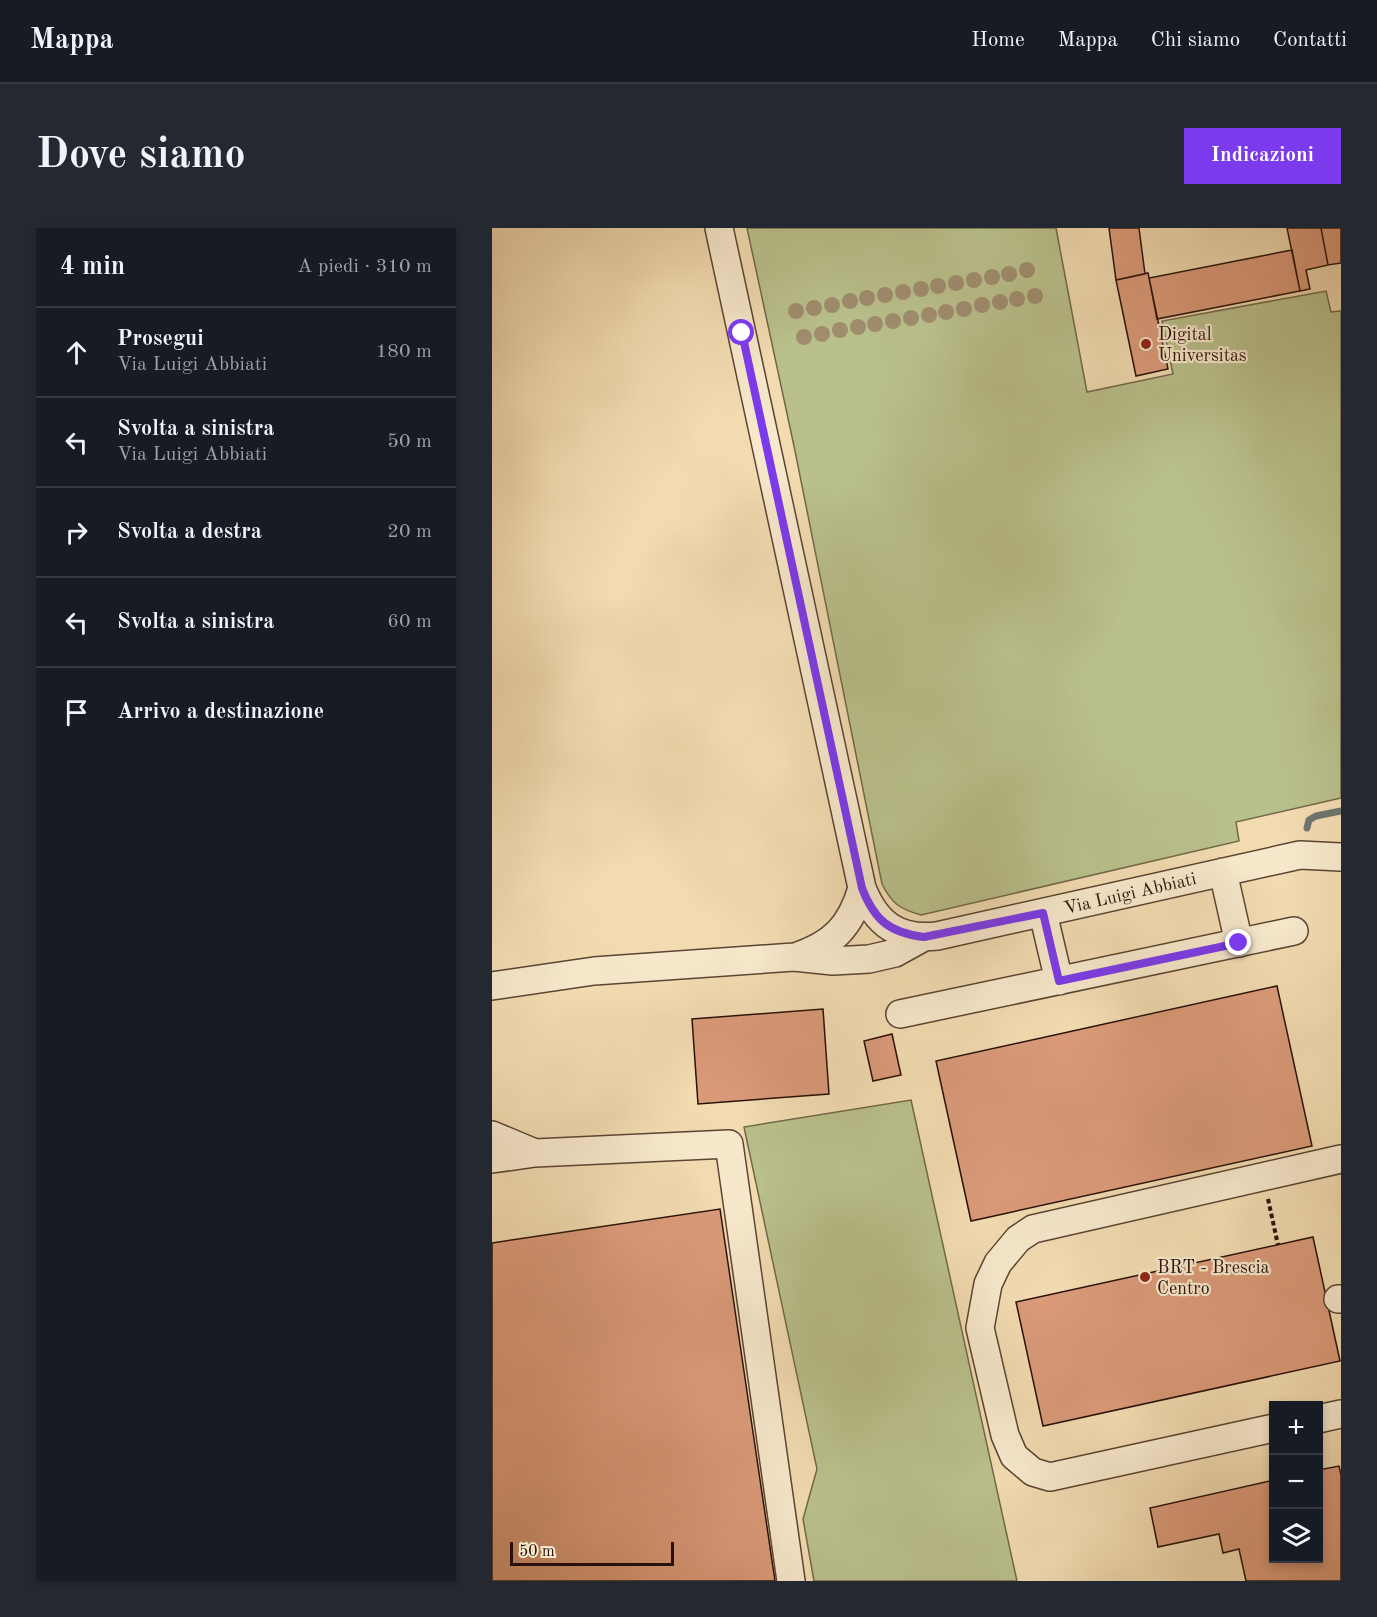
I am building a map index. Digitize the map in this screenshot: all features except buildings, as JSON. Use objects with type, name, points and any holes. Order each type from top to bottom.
[{"type":"street","name":"Via Luigi Abbiati","points":[[719,228],[862,888],[868,904],[878,918],[891,928],[907,935],[924,937],[1043,913],[1300,855],[1341,856]]},
{"type":"street","points":[[1224,872],[1239,943]]},
{"type":"street","points":[[794,957],[824,944],[838,934],[849,922],[862,888]]},
{"type":"street","points":[[1043,913],[1059,981]]},
{"type":"street","points":[[900,1014],[1294,931]]},
{"type":"street","points":[[492,986],[594,971],[794,957],[833,961],[869,959],[895,953],[924,937]]},
{"type":"street","points":[[492,1135],[535,1152]]},
{"type":"street","points":[[492,1159],[535,1152],[729,1144],[791,1581]]},
{"type":"street","points":[[1269,1429],[1050,1477],[1033,1472],[1014,1456],[1005,1435],[980,1328],[988,1284],[998,1263],[1018,1239],[1033,1228],[1341,1159]]},
{"type":"street","points":[[1323,1418],[1341,1414]]},
{"type":"path","points":[[1263,1177],[1278,1245]]},
{"type":"green space","points":[[747,228],[1056,228],[1087,392],[1173,374],[1162,321],[1326,291],[1331,312],[1341,311],[1341,798],[1236,822],[1239,841],[921,915],[902,908],[893,901],[882,884],[794,446]]},
{"type":"green space","points":[[911,1100],[1017,1581],[814,1581],[803,1519],[817,1469],[744,1127]]},
{"type":"waterway","points":[[1307,828],[1309,820],[1316,816],[1341,811]]},
{"type":"place","name":"Digital Universitas","points":[[1146,344]]},
{"type":"place","name":"BRT - Brescia Centro","points":[[1145,1277]]},
{"type":"route","points":[[742,333],[862,888],[868,904],[878,918],[891,928],[907,935],[924,937],[1043,913],[1059,981],[1239,943]]}]
